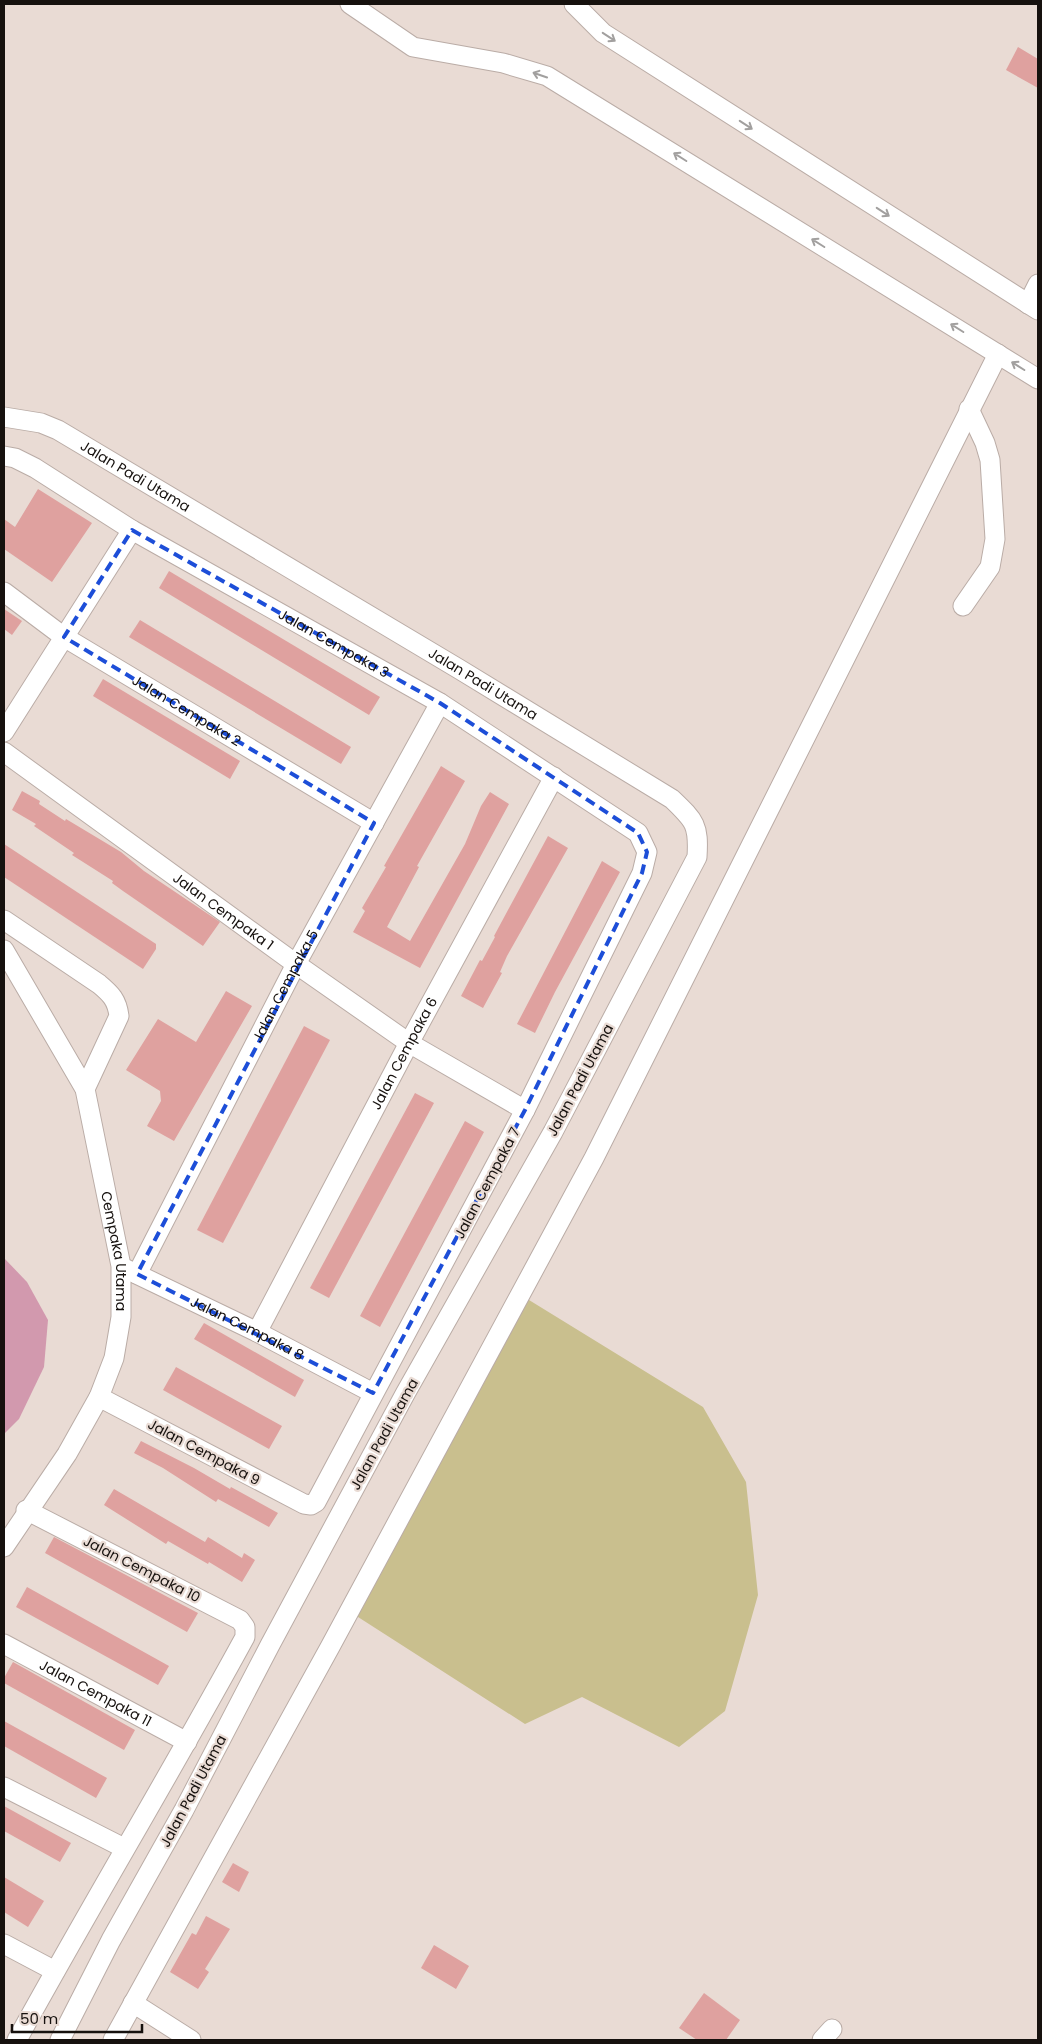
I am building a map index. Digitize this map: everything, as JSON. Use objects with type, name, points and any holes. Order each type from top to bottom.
[{"type":"street","points":[[350,4],[414,47],[503,63],[547,76],[1038,379]]},
{"type":"street","points":[[574,4],[602,33],[1033,307],[1038,284]]},
{"type":"street","points":[[113,2040],[335,1638],[594,1158],[998,354]]},
{"type":"street","points":[[964,606],[990,567],[995,540],[990,460],[985,443],[969,409]]},
{"type":"street","name":"Jalan Padi Utama","points":[[4,417],[41,423],[58,430],[451,664],[672,799],[690,817],[698,834],[697,857],[553,1132],[406,1394],[274,1636],[184,1810],[112,1940],[60,2040]]},
{"type":"street","name":"Jalan Cempaka 3","points":[[4,456],[15,458],[36,468],[132,530],[440,703],[638,833],[647,852]]},
{"type":"street","points":[[4,732],[132,530]]},
{"type":"street","name":"Jalan Cempaka 2","points":[[4,592],[64,637],[374,823]]},
{"type":"street","name":"Jalan Cempaka 5","points":[[129,1270],[440,703]]},
{"type":"street","name":"Jalan Cempaka 1","points":[[4,752],[296,964],[409,1043],[526,1110]]},
{"type":"street","name":"Jalan Cempaka 6","points":[[258,1332],[409,1043],[554,777]]},
{"type":"street","name":"Jalan Cempaka 7","points":[[311,1505],[316,1502],[526,1110],[642,873],[647,852]]},
{"type":"street","points":[[4,920],[99,984],[113,996],[118,1006],[119,1016],[85,1089]]},
{"type":"street","name":"Cempaka Utama","points":[[4,950],[85,1089],[129,1270],[114,1358],[99,1397],[67,1454],[26,1510],[4,1546]]},
{"type":"street","name":"Jalan Cempaka 8","points":[[129,1270],[258,1332],[373,1394]]},
{"type":"street","name":"Jalan Cempaka 9","points":[[99,1397],[304,1504],[311,1505]]},
{"type":"street","name":"Jalan Cempaka 10","points":[[26,1510],[240,1620],[245,1628],[245,1637],[187,1742]]},
{"type":"street","name":"Jalan Cempaka 11","points":[[4,1644],[187,1742]]},
{"type":"street","points":[[17,2040],[124,1848],[187,1742]]},
{"type":"street","points":[[4,1787],[124,1848]]},
{"type":"street","points":[[4,1944],[55,1971]]},
{"type":"street","points":[[133,2003],[191,2040]]},
{"type":"highlighted area","points":[[132,530],[440,703],[638,833],[647,852],[642,873],[525,1110],[373,1393],[137,1274],[374,823],[64,637]]},
{"type":"shaded area","points":[[4,1258],[27,1282],[48,1320],[44,1367],[19,1419],[4,1434]]},
{"type":"shaded area","points":[[516,1292],[703,1407],[746,1482],[758,1595],[725,1711],[679,1747],[582,1697],[525,1724],[344,1608]]},
{"type":"building","points":[[1018,47],[1038,59],[1038,88],[1006,70]]},
{"type":"building","points":[[38,489],[92,523],[52,582],[4,549],[4,519],[15,527]]},
{"type":"building","points":[[169,571],[380,697],[369,715],[159,588]]},
{"type":"building","points":[[4,609],[22,621],[12,635],[4,629]]},
{"type":"building","points":[[140,620],[351,747],[341,764],[129,637]]},
{"type":"building","points":[[103,679],[240,761],[230,779],[93,696]]},
{"type":"building","points":[[441,766],[465,781],[417,866],[419,867],[387,927],[410,941],[465,844],[481,806],[490,792],[509,804],[420,968],[353,932],[365,911],[362,908],[386,867],[384,866]]},
{"type":"building","points":[[22,791],[40,801],[39,804],[65,821],[66,819],[121,852],[144,871],[220,922],[203,946],[123,891],[112,883],[113,881],[72,855],[74,853],[34,826],[36,824],[12,810]]},
{"type":"building","points":[[548,836],[568,848],[507,956],[500,972],[502,973],[483,1008],[461,996],[480,960],[482,961]]},
{"type":"building","points":[[4,844],[156,944],[156,949],[143,969],[4,877]]},
{"type":"building","points":[[602,861],[620,872],[535,1033],[517,1024]]},
{"type":"building","points":[[226,991],[252,1006],[174,1141],[147,1126],[161,1101],[160,1091],[126,1070],[158,1019],[196,1042]]},
{"type":"building","points":[[304,1026],[330,1040],[223,1243],[197,1230]]},
{"type":"building","points":[[415,1093],[434,1103],[329,1298],[310,1288]]},
{"type":"building","points":[[465,1121],[484,1132],[380,1327],[360,1316]]},
{"type":"building","points":[[204,1323],[304,1380],[295,1397],[194,1339]]},
{"type":"building","points":[[176,1367],[282,1426],[269,1449],[163,1390]]},
{"type":"building","points":[[141,1441],[278,1513],[269,1527],[218,1499],[216,1502],[163,1468],[134,1453]]},
{"type":"building","points":[[114,1489],[205,1542],[208,1537],[242,1558],[244,1553],[255,1560],[242,1582],[209,1562],[208,1564],[168,1541],[166,1544],[104,1505]]},
{"type":"building","points":[[54,1537],[198,1613],[187,1632],[45,1553]]},
{"type":"building","points":[[27,1587],[169,1666],[158,1685],[16,1607]]},
{"type":"building","points":[[13,1662],[135,1730],[124,1750],[4,1683],[4,1678]]},
{"type":"building","points":[[4,1721],[107,1778],[96,1798],[4,1746]]},
{"type":"building","points":[[4,1806],[71,1843],[60,1862],[4,1831]]},
{"type":"building","points":[[233,1863],[249,1872],[239,1892],[222,1882]]},
{"type":"building","points":[[4,1877],[44,1901],[28,1927],[4,1912]]},
{"type":"building","points":[[206,1916],[230,1929],[205,1969],[209,1972],[198,1989],[170,1972],[192,1933],[196,1935]]},
{"type":"building","points":[[434,1945],[469,1966],[456,1989],[421,1968]]},
{"type":"building","points":[[704,1993],[740,2020],[726,2040],[697,2040],[679,2028]]}]
